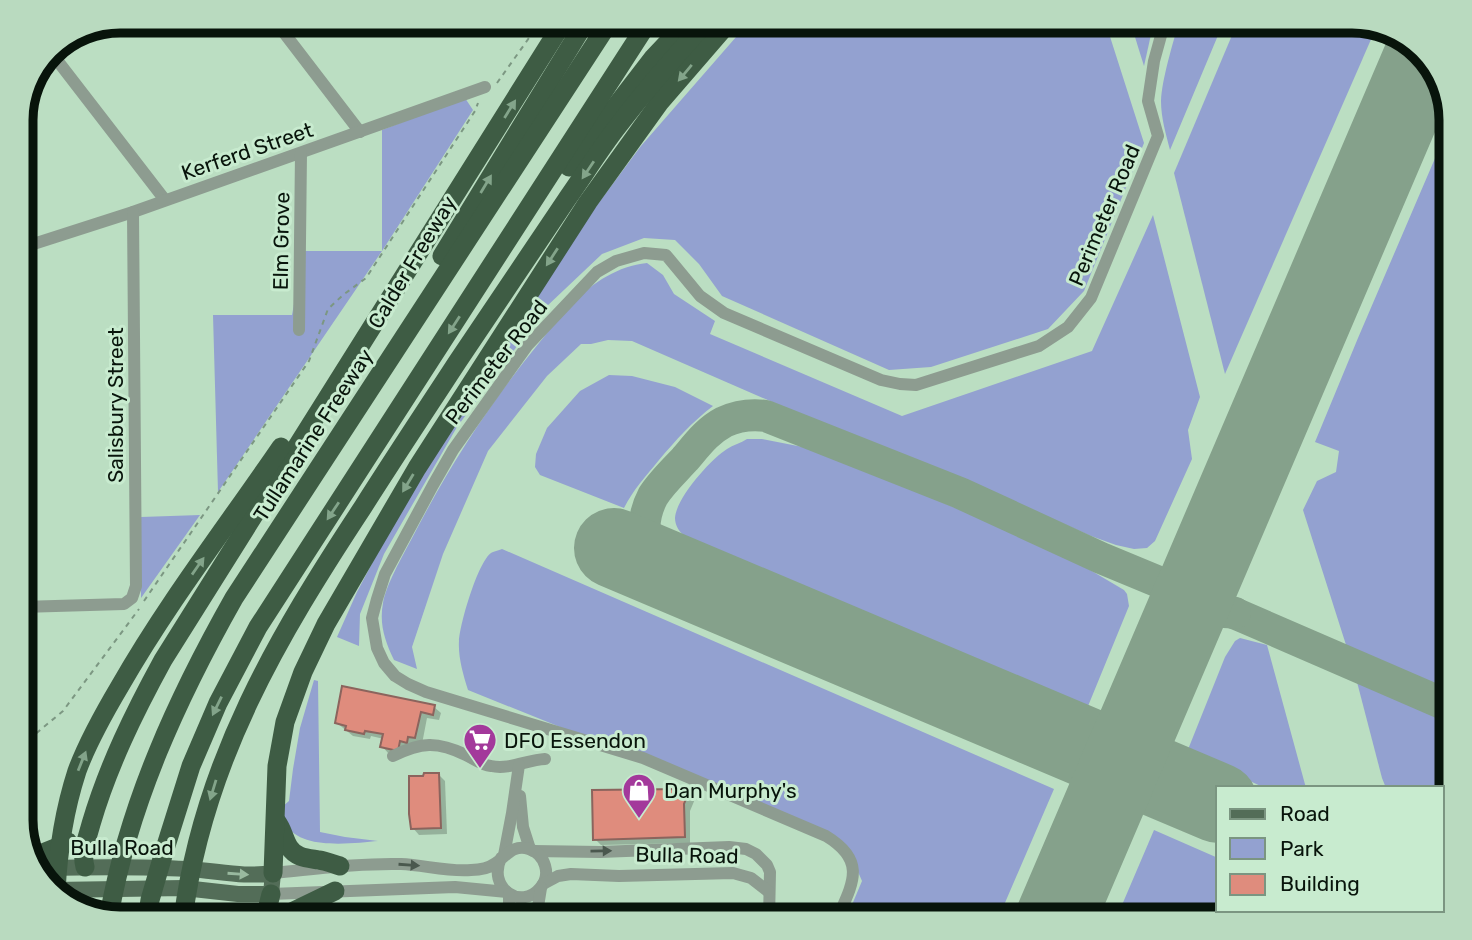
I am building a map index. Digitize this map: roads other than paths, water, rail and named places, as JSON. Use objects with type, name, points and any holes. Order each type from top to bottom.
[{"type":"highway","points":[[84,864],[85,847],[113,760],[163,660],[556,33]]},
{"type":"highway","name":"Calder Freeway","points":[[234,598],[579,33]]},
{"type":"highway","name":"Tullamarine Freeway","points":[[111,902],[136,811],[165,737],[210,640],[234,598],[602,33]]},
{"type":"highway","points":[[150,907],[174,815],[191,766],[218,703],[253,638],[304,554],[641,33]]},
{"type":"highway","points":[[491,268],[653,58],[677,33]]},
{"type":"highway","points":[[185,907],[195,857],[217,777],[242,715],[293,617],[404,443],[616,128],[696,33]]},
{"type":"highway","points":[[273,873],[277,766],[285,722],[313,648],[417,468],[588,202],[660,102],[720,33]]},
{"type":"highway","points":[[56,878],[68,801],[86,749],[145,641],[447,208]]},
{"type":"highway","points":[[293,617],[392,476],[537,280]]},
{"type":"highway","points":[[44,860],[80,832],[95,813]]},
{"type":"highway","points":[[275,818],[294,853],[301,858],[340,866]]},
{"type":"highway","points":[[302,907],[335,891]]},
{"type":"highway","points":[[268,907],[271,894]]},
{"type":"main road","name":"Bulla Road","points":[[46,864],[179,868],[243,875],[273,873]]},
{"type":"main road","points":[[84,864],[111,902]]},
{"type":"main road","points":[[271,894],[273,873]]},
{"type":"main road","name":"Bulla Road","points":[[78,895],[111,902],[184,888],[238,894],[271,894]]},
{"type":"street","points":[[284,33],[360,132]]},
{"type":"street","name":"Perimeter Road","points":[[842,907],[854,876],[848,855],[840,845],[826,836],[643,758],[426,692],[395,676],[384,663],[374,634],[373,618],[385,575],[453,450],[527,346],[597,272],[616,261],[644,253],[666,255],[700,296],[724,313],[881,380],[900,384],[916,385],[1039,345],[1068,327],[1091,298],[1158,136],[1148,101],[1162,33]]},
{"type":"street","points":[[58,61],[165,200]]},
{"type":"street","name":"Kerferd Street","points":[[33,244],[133,212],[485,88]]},
{"type":"street","name":"Elm Grove","points":[[299,330],[301,153]]},
{"type":"street","name":"Salisbury Street","points":[[33,607],[124,604],[132,598],[136,586],[133,212]]},
{"type":"street","points":[[393,756],[410,747],[430,745],[449,748],[493,767],[518,770]]},
{"type":"street","points":[[542,886],[534,894],[517,897],[501,887],[497,873],[503,857],[518,770],[531,760],[545,759]]},
{"type":"street","points":[[518,770],[523,827],[531,850]]},
{"type":"street","name":"Bulla Road","points":[[531,850],[600,852],[738,847],[756,854],[767,865],[770,872],[769,892]]},
{"type":"street","points":[[503,857],[516,849],[531,850],[538,855],[545,865],[538,907]]},
{"type":"street","name":"Bulla Road","points":[[273,873],[371,864],[472,870],[488,867],[503,857]]},
{"type":"street","name":"Bulla Road","points":[[542,886],[558,877],[571,874],[619,876],[733,873],[751,878],[769,892]]},
{"type":"street","name":"Bulla Road","points":[[271,894],[455,887],[508,893]]},
{"type":"street","points":[[769,892],[769,907]]},
{"type":"street","points":[[508,893],[509,907]]},
{"type":"place","name":"DFO Essendon","points":[[480,770]]},
{"type":"place","name":"Dan Murphy's","points":[[639,820]]}]
